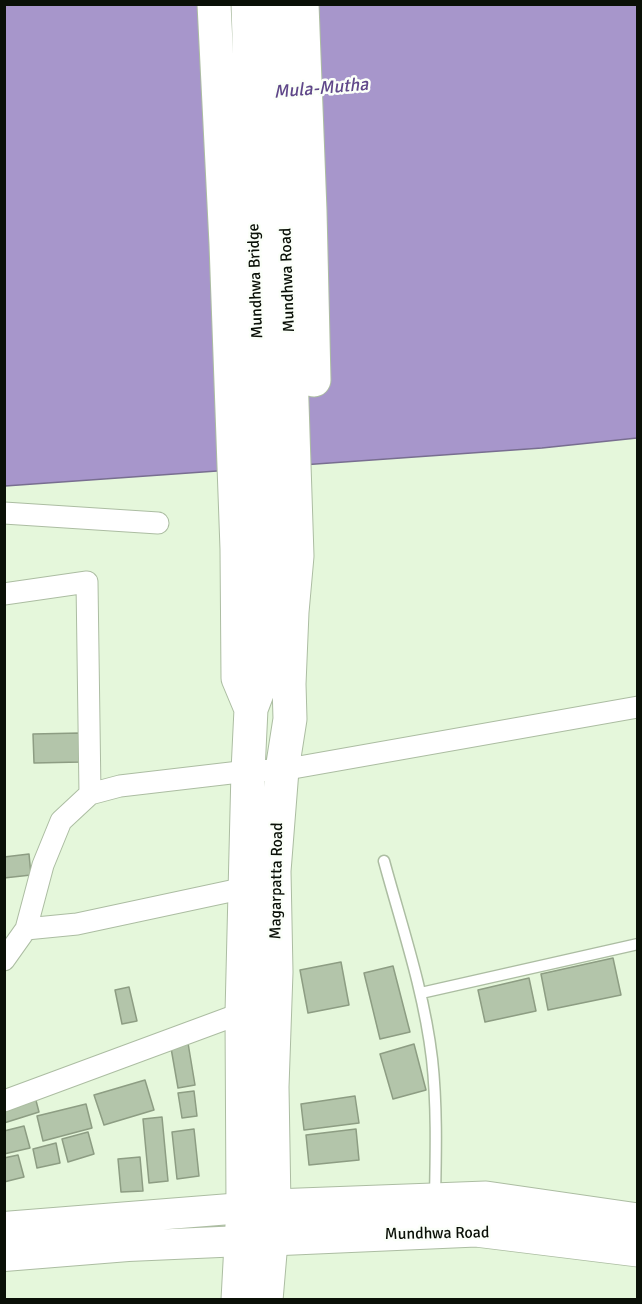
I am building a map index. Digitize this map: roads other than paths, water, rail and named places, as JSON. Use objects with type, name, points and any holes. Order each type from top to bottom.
[{"type":"main road","points":[[214,4],[226,244],[262,680],[251,709],[248,771]]},
{"type":"main road","name":"Mundhwa Bridge","points":[[248,4],[251,553]]},
{"type":"main road","name":"Mundhwa Road","points":[[279,4],[307,558]]},
{"type":"main road","points":[[302,4],[310,211],[307,558]]},
{"type":"main road","name":"Magarpatta Road","points":[[258,1207],[272,1087],[276,972],[274,871],[282,770],[290,719],[290,664],[307,558]]},
{"type":"main road","name":"Magarpatta Road","points":[[248,771],[242,1013],[258,1207]]},
{"type":"main road","name":"Mundhwa Road","points":[[258,1207],[486,1198],[638,1220]]},
{"type":"main road","points":[[4,1227],[258,1207],[256,1240],[266,1299]]},
{"type":"main road","name":"Mundhwa Road","points":[[4,1256],[128,1246],[476,1230],[638,1250]]},
{"type":"main road","points":[[238,1299],[256,1240]]},
{"type":"street","points":[[4,513],[158,523]]},
{"type":"street","points":[[4,594],[87,582],[90,794]]},
{"type":"street","points":[[4,960],[27,929],[43,865],[61,822],[90,794],[120,786],[248,771],[282,770],[638,706]]},
{"type":"street","points":[[27,929],[77,924],[244,888]]},
{"type":"street","points":[[4,1101],[242,1013]]},
{"type":"lane","points":[[384,861],[421,993],[432,1060],[436,1147],[435,1200]]},
{"type":"lane","points":[[421,993],[638,944]]},
{"type":"water","name":"Mula-Mutha","points":[[5,5],[637,5],[637,438],[542,448],[5,486]]}]
